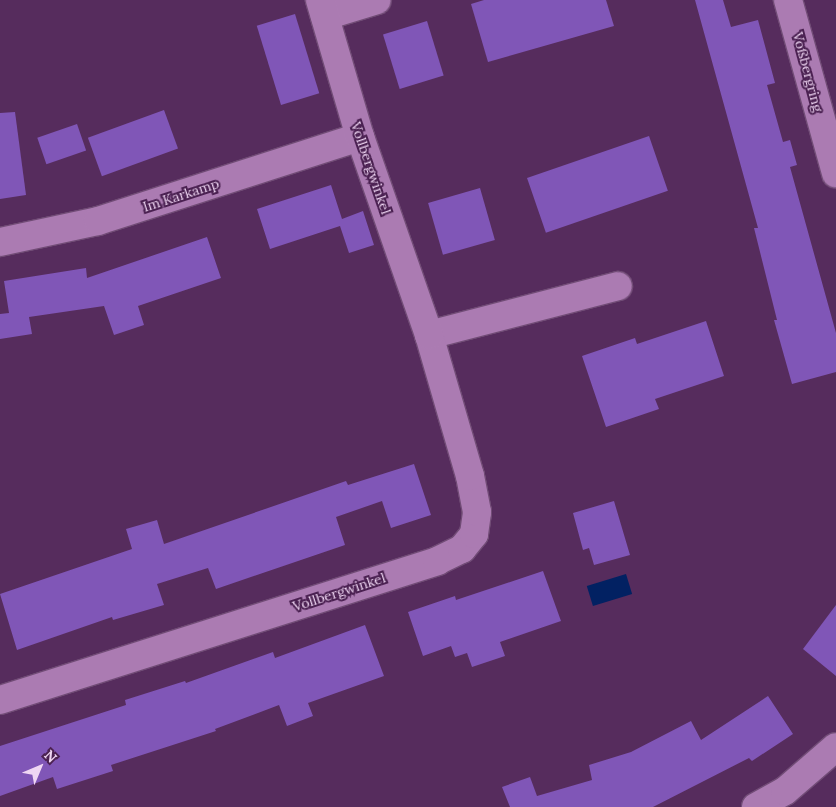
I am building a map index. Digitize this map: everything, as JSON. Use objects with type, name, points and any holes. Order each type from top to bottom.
[{"type":"street","points":[[322,8],[377,0]]},
{"type":"street","name":"Voßbergring","points":[[788,0],[836,173]]},
{"type":"street","name":"Vollbergwinkel","points":[[0,700],[437,561],[462,549],[474,534],[477,512],[470,476],[429,335],[360,137],[322,8]]},
{"type":"street","name":"Im Karkamp","points":[[0,242],[98,221],[360,137]]},
{"type":"street","points":[[429,335],[618,286]]},
{"type":"street","points":[[756,807],[792,799],[836,747]]},
{"type":"water","points":[[626,574],[632,594],[593,606],[587,586]]},
{"type":"building","points":[[484,0],[606,0],[614,26],[488,62],[471,4]]},
{"type":"building","points":[[695,0],[723,0],[731,27],[758,20],[775,83],[767,85],[783,142],[790,140],[797,165],[790,167],[836,333],[836,372],[792,384],[774,320],[777,320],[754,228],[758,228]]},
{"type":"building","points":[[295,14],[319,93],[281,105],[257,26]]},
{"type":"building","points":[[427,21],[444,76],[400,89],[383,34]]},
{"type":"building","points":[[164,110],[178,149],[102,176],[88,138]]},
{"type":"building","points":[[15,112],[26,195],[0,199],[0,113]]},
{"type":"building","points":[[77,124],[86,150],[46,164],[37,138]]},
{"type":"building","points":[[649,136],[668,191],[546,233],[527,178]]},
{"type":"building","points":[[331,185],[342,219],[363,211],[374,245],[349,253],[340,226],[270,249],[257,209]]},
{"type":"building","points":[[480,188],[495,240],[443,255],[428,203]]},
{"type":"building","points":[[207,237],[221,278],[138,306],[144,325],[114,335],[104,306],[29,317],[32,334],[0,339],[0,314],[9,313],[4,281],[86,268],[87,278]]},
{"type":"building","points":[[706,321],[724,376],[655,399],[659,409],[606,427],[582,356],[635,338],[637,344]]},
{"type":"building","points":[[414,464],[431,515],[391,528],[382,501],[336,517],[345,545],[216,589],[208,568],[157,584],[164,605],[113,620],[112,617],[17,650],[0,594],[132,549],[126,529],[157,520],[164,544],[346,481],[348,485]]},
{"type":"building","points":[[614,501],[630,555],[594,565],[589,548],[583,550],[573,513]]},
{"type":"building","points":[[543,571],[561,621],[500,642],[505,656],[472,667],[467,653],[455,657],[451,646],[423,656],[408,612],[455,596],[456,600]]},
{"type":"building","points":[[836,605],[836,676],[803,649]]},
{"type":"building","points":[[365,625],[384,676],[308,703],[313,716],[287,726],[279,705],[215,729],[216,731],[111,765],[113,771],[57,789],[53,777],[0,796],[0,746],[126,705],[125,700],[185,681],[186,683],[273,652],[275,658]]},
{"type":"building","points":[[768,696],[793,734],[752,761],[749,758],[653,807],[510,807],[502,787],[530,777],[537,796],[592,780],[589,765],[631,752],[691,721],[701,740]]}]
